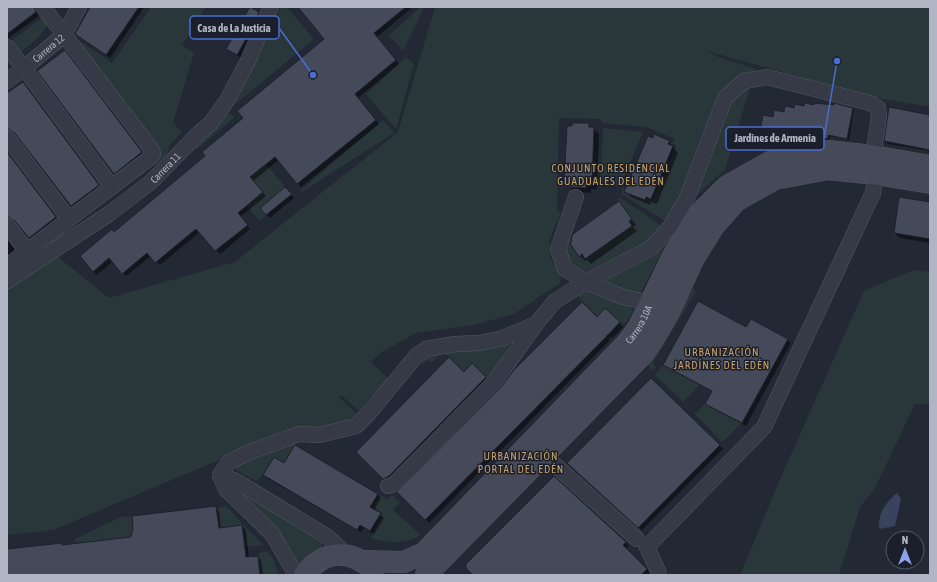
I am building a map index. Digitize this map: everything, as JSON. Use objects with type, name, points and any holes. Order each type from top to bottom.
[{"type":"street","points":[[7,266],[112,187],[153,154],[152,150],[43,7]]},
{"type":"street","name":"Carrera 12","points":[[7,81],[64,35],[79,7]]},
{"type":"street","name":"Carrera 11","points":[[7,281],[109,214],[151,182],[200,132],[210,124],[226,102],[271,7]]},
{"type":"street","points":[[7,47],[112,187]]},
{"type":"street","points":[[388,486],[394,484],[495,381],[536,324],[555,301],[586,282],[651,248],[670,227],[687,198],[725,98],[744,81],[767,77],[870,103],[878,108],[879,117],[874,165],[873,193],[764,427],[647,547],[659,575]]},
{"type":"street","points":[[7,137],[69,219]]},
{"type":"street","name":"Carrera 10A","points":[[304,575],[315,562],[330,555],[362,563],[404,562],[431,567],[627,343],[638,328],[675,252],[697,216],[727,186],[770,162],[828,151],[874,165],[930,166]]},
{"type":"street","points":[[431,567],[643,354],[670,310],[694,258],[714,226],[736,201],[775,179],[828,169],[874,165],[930,183]]},
{"type":"street","points":[[576,197],[558,249],[565,269],[586,282],[623,297],[650,303]]},
{"type":"street","points":[[7,225],[27,251]]},
{"type":"street","points":[[220,475],[229,462],[250,452],[298,434],[320,436],[356,426],[370,412],[416,356],[426,349],[455,344],[480,344],[503,338],[536,324]]},
{"type":"street","points":[[555,465],[638,539]]},
{"type":"street","points":[[220,475],[236,481],[328,537],[362,563]]},
{"type":"street","points":[[220,475],[226,489],[273,535],[296,575]]},
{"type":"shaded area","points":[[151,7],[206,7],[182,45],[194,53],[173,123],[182,132],[170,144],[167,155],[7,274],[159,155],[69,34],[112,63]]},
{"type":"shaded area","points":[[282,7],[287,7],[314,39],[232,107],[229,103]]},
{"type":"shaded area","points":[[421,7],[424,8],[403,51],[389,35]]},
{"type":"shaded area","points":[[435,7],[930,7],[930,107],[872,97],[707,51],[718,57],[756,69],[725,169],[697,195],[687,210],[670,224],[621,194],[623,188],[630,190],[629,194],[644,200],[646,197],[653,200],[676,146],[673,143],[675,139],[647,127],[603,123],[600,119],[559,118],[557,211],[561,212],[549,241],[551,260],[561,274],[560,283],[514,314],[474,325],[416,333],[382,352],[371,362],[389,379],[359,411],[341,395],[339,397],[357,414],[340,425],[315,429],[294,427],[53,530],[7,535],[7,287],[57,256],[109,298],[235,262],[398,132]]},
{"type":"shaded area","points":[[46,15],[51,21],[38,38],[16,56],[7,44]]},
{"type":"shaded area","points":[[406,57],[414,64],[396,129],[366,94]]},
{"type":"shaded area","points":[[223,106],[234,118],[197,149],[193,144]]},
{"type":"shaded area","points":[[383,120],[394,133],[302,192],[301,190]]},
{"type":"shaded area","points":[[603,128],[643,132],[620,186],[600,185]]},
{"type":"shaded area","points":[[266,164],[285,187],[269,200],[276,207],[259,221],[247,206],[263,192],[257,185],[234,190]]},
{"type":"shaded area","points":[[619,197],[672,233],[640,294],[609,286],[570,265],[565,250],[569,237],[572,241],[569,243],[579,256],[582,254],[585,259],[632,226],[616,203]]},
{"type":"shaded area","points":[[913,270],[930,272],[930,404],[915,404],[875,488],[860,507],[839,575],[740,575],[781,477],[864,291]]},
{"type":"shaded area","points":[[587,288],[628,305],[633,310],[625,324],[620,322],[606,308],[597,317],[575,293]]},
{"type":"shaded area","points":[[693,288],[696,291],[653,363],[656,367],[653,370],[647,365]]},
{"type":"shaded area","points":[[513,339],[492,377],[487,378],[472,363],[464,372],[449,357],[442,353],[431,363],[427,360],[423,364],[419,361],[427,355]]},
{"type":"shaded area","points":[[663,365],[700,384],[683,402],[655,375]]},
{"type":"shaded area","points":[[705,404],[742,423],[722,442],[695,414]]},
{"type":"shaded area","points":[[292,442],[295,445],[284,463],[274,457],[263,475],[256,481],[236,470],[235,464]]},
{"type":"shaded area","points":[[233,486],[245,495],[319,539],[323,545],[322,548],[302,562],[297,562],[279,531]]},
{"type":"shaded area","points":[[380,495],[387,499],[392,495],[400,502],[393,510],[421,535],[402,542],[384,541],[371,538],[383,513],[373,507]]},
{"type":"shaded area","points":[[226,506],[263,545],[245,547],[242,525],[219,528],[216,508]]},
{"type":"shaded area","points":[[132,516],[134,537],[75,544],[75,539],[121,517]]},
{"type":"shaded area","points":[[267,551],[273,558],[279,575],[260,575],[258,553]]},
{"type":"water","points":[[897,493],[901,499],[895,526],[879,529],[883,509]]},
{"type":"building","points":[[7,7],[34,7],[36,12],[7,34]]},
{"type":"building","points":[[90,7],[139,7],[106,55],[75,34]]},
{"type":"building","points":[[250,7],[259,12],[237,55],[226,49]]},
{"type":"building","points":[[298,7],[406,7],[374,33],[396,60],[355,94],[376,120],[297,184],[275,157],[250,177],[263,192],[238,213],[248,225],[215,251],[196,229],[155,263],[147,253],[122,274],[109,258],[93,272],[80,256],[112,229],[114,232],[205,156],[202,152],[243,118],[237,111],[324,39]]},
{"type":"building","points":[[65,50],[142,152],[114,174],[37,71]]},
{"type":"building","points":[[23,82],[99,185],[71,206],[14,132],[7,128],[7,93]]},
{"type":"building","points":[[805,103],[814,105],[815,103],[834,105],[834,103],[853,108],[847,139],[828,135],[828,139],[808,137],[808,139],[799,137],[798,140],[788,138],[788,142],[778,140],[777,146],[758,143],[763,115],[773,117],[774,110],[784,112],[785,106],[794,108],[795,104],[804,106]]},
{"type":"building","points":[[889,107],[930,115],[930,150],[884,141]]},
{"type":"building","points":[[572,123],[589,123],[589,127],[594,127],[592,184],[586,184],[586,188],[569,187],[569,183],[564,183],[567,126],[572,126]]},
{"type":"building","points":[[654,134],[670,141],[668,144],[673,146],[651,199],[646,197],[645,200],[624,192],[648,136],[653,138]]},
{"type":"building","points":[[7,152],[56,217],[29,238],[14,220],[7,216]]},
{"type":"building","points":[[285,187],[292,194],[266,215],[260,208]]},
{"type":"building","points":[[899,197],[930,202],[930,239],[894,233]]},
{"type":"building","points":[[619,201],[632,219],[629,221],[632,226],[585,259],[582,254],[579,257],[570,243],[572,241],[571,239],[573,234]]},
{"type":"building","points":[[698,301],[746,327],[751,319],[788,339],[742,423],[705,404],[712,391],[663,365]]},
{"type":"building","points":[[582,302],[597,317],[605,308],[620,322],[425,520],[397,492],[501,387],[514,370]]},
{"type":"building","points":[[449,357],[464,372],[472,363],[486,377],[389,476],[383,479],[356,452]]},
{"type":"building","points":[[651,378],[720,445],[638,528],[567,463]]},
{"type":"building","points":[[295,445],[378,494],[370,507],[381,513],[370,531],[360,525],[357,530],[263,475],[274,457],[284,463]]},
{"type":"building","points":[[554,476],[626,542],[623,545],[647,569],[641,575],[473,575],[466,568],[466,564]]},
{"type":"building","points":[[216,506],[219,528],[242,525],[246,557],[258,556],[260,575],[7,575],[7,549],[62,543],[62,545],[131,537],[133,529],[132,516]]},
{"type":"place","name":"Jardines de Armenia","points":[[837,61]]},
{"type":"place","name":"Casa de La Justicia","points":[[313,75]]},
{"type":"district","name":"CONJUNTO RESIDENCIAL GUADUALES DEL EDÉN","points":[[611,174]]},
{"type":"district","name":"URBANIZACIÓN JARDÍNES DEL EDÉN","points":[[722,358]]},
{"type":"district","name":"URBANIZACIÓN PORTAL DEL EDÉN","points":[[521,462]]}]
